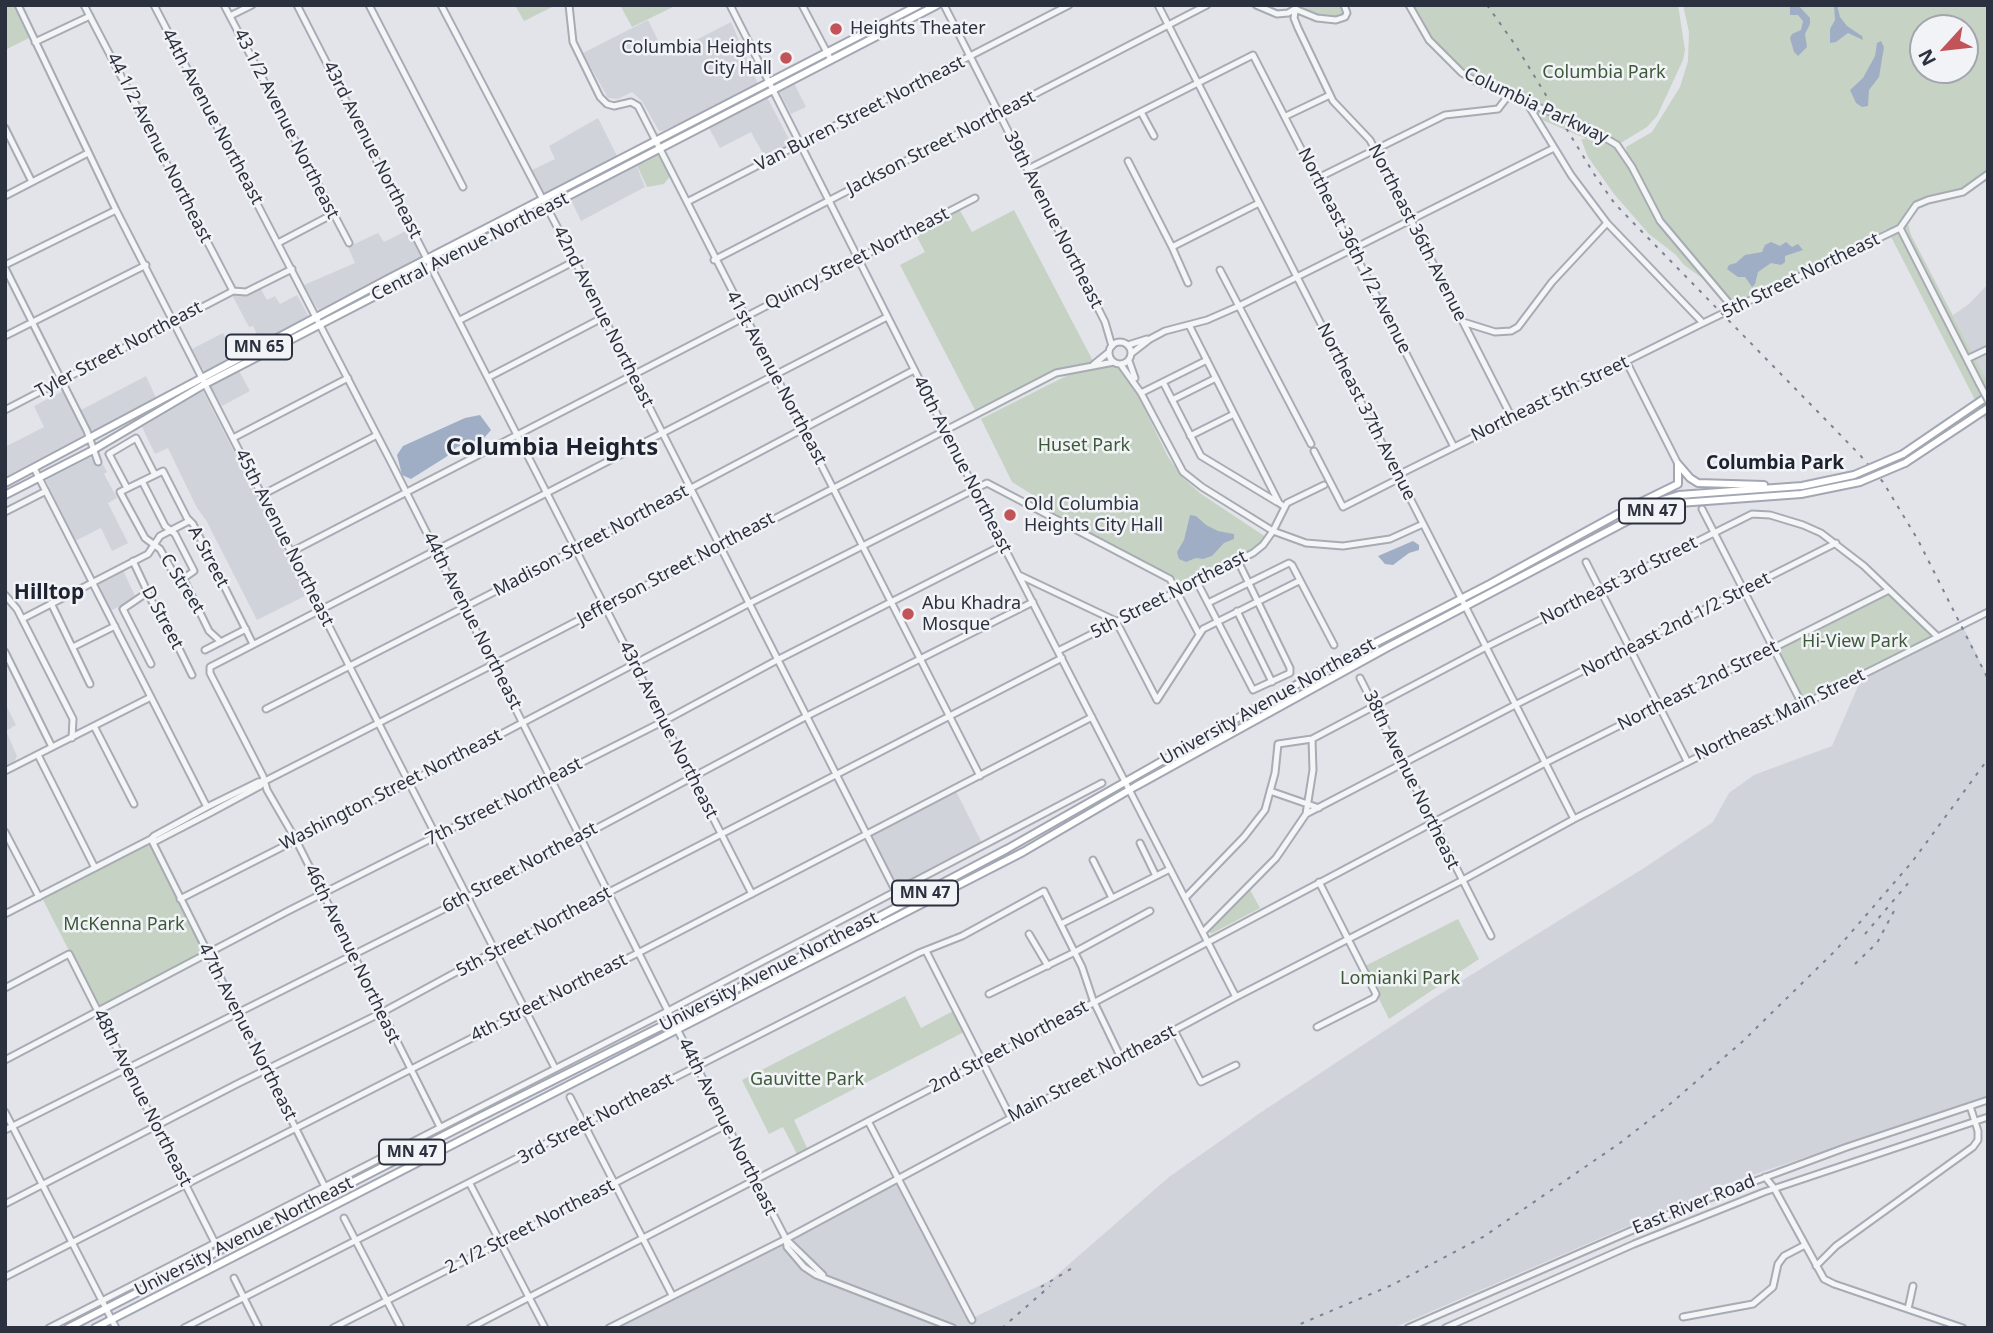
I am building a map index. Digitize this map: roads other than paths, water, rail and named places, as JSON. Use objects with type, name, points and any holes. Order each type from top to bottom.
[{"type":"main road","name":"Central Avenue Northeast","points":[[5,495],[93,450],[204,381],[316,317],[604,178],[773,89],[919,5]]},
{"type":"main road","name":"Central Avenue Northeast","points":[[5,483],[204,381],[321,325],[543,200],[769,82],[937,5]]},
{"type":"main road","points":[[600,170],[604,178]]},
{"type":"main road","name":"MN 47","points":[[1461,598],[1618,514],[1679,495],[1802,486],[1854,475],[1903,454],[1988,398]]},
{"type":"main road","name":"MN 47","points":[[1465,607],[1609,530],[1661,508],[1688,502],[1822,491],[1860,482],[1905,463],[1988,408]]},
{"type":"main road","points":[[1678,464],[1698,483],[1783,487]]},
{"type":"main road","points":[[1618,514],[1647,497],[1678,484],[1678,464]]},
{"type":"main road","name":"University Avenue Northeast","points":[[68,1328],[677,1029],[1023,852],[1127,786],[1317,673],[1461,598]]},
{"type":"main road","name":"University Avenue Northeast","points":[[95,1328],[107,1310],[862,926],[1465,607]]},
{"type":"street","name":"45th Avenue Northeast","points":[[18,5],[116,210],[555,1068]]},
{"type":"street","name":"44 1/2 Avenue Northeast","points":[[84,5],[233,291]]},
{"type":"street","name":"44th Avenue Northeast","points":[[154,5],[348,377],[786,1239],[831,1282],[953,1328]]},
{"type":"street","name":"43 1/2 Avenue Northeast","points":[[224,5],[349,243]]},
{"type":"street","points":[[230,16],[252,5]]},
{"type":"street","name":"43rd Avenue Northeast","points":[[296,5],[460,320],[752,894]]},
{"type":"street","points":[[369,5],[463,187]]},
{"type":"street","name":"42nd Avenue Northeast","points":[[441,5],[604,317],[896,892]]},
{"type":"street","name":"41st Avenue Northeast","points":[[569,5],[573,42],[600,97],[607,104],[614,106],[631,102],[638,106],[714,260],[834,487],[980,776]]},
{"type":"street","name":"40th Avenue Northeast","points":[[730,5],[1003,545],[1236,997]]},
{"type":"street","points":[[802,5],[829,56]]},
{"type":"street","name":"39th Avenue Northeast","points":[[944,5],[1105,322],[1120,342]]},
{"type":"street","name":"Van Buren Street Northeast","points":[[687,202],[1069,5]]},
{"type":"street","name":"Northeast 37th Avenue","points":[[1158,5],[1574,819]]},
{"type":"street","name":"Jackson Street Northeast","points":[[714,260],[1208,5]]},
{"type":"street","points":[[1256,5],[1277,14],[1295,7],[1317,18],[1336,20],[1345,17],[1347,13],[1344,5]]},
{"type":"street","name":"Columbia Parkway","points":[[1409,5],[1422,32],[1449,61],[1477,82],[1587,127],[1617,145],[1632,167],[1660,222],[1734,309]]},
{"type":"street","name":"Northeast 36th Avenue","points":[[1295,7],[1294,18],[1330,95],[1338,108],[1364,132],[1375,149],[1512,418]]},
{"type":"street","points":[[35,43],[90,16]]},
{"type":"street","name":"Northeast 36th 1/2 Avenue","points":[[1198,83],[1253,55],[1454,447]]},
{"type":"street","points":[[1028,169],[1198,83]]},
{"type":"street","points":[[1286,116],[1330,95]]},
{"type":"street","points":[[1318,178],[1445,115],[1498,109],[1508,96]]},
{"type":"street","points":[[1527,103],[1554,148],[1606,223],[1703,323]]},
{"type":"street","points":[[1141,112],[1154,136]]},
{"type":"street","points":[[5,128],[32,182]]},
{"type":"street","points":[[1121,365],[1129,360],[1132,353],[1164,331],[1207,320],[1239,306],[1554,148]]},
{"type":"street","points":[[5,196],[88,153]]},
{"type":"street","points":[[1128,161],[1188,284]]},
{"type":"street","points":[[1988,174],[1963,192],[1922,202],[1911,211],[1900,228],[1988,398]]},
{"type":"street","name":"Quincy Street Northeast","points":[[291,552],[975,198]]},
{"type":"street","points":[[1172,247],[1259,204]]},
{"type":"street","points":[[98,462],[90,439],[5,267],[116,210]]},
{"type":"street","points":[[278,243],[333,214]]},
{"type":"street","points":[[1463,322],[1495,332],[1511,331],[1518,327],[1552,282],[1606,223]]},
{"type":"street","name":"5th Street Northeast","points":[[1703,323],[1900,228]]},
{"type":"street","points":[[460,320],[575,261]]},
{"type":"street","points":[[5,336],[146,265]]},
{"type":"street","name":"Tyler Street Northeast","points":[[5,410],[233,291],[246,292],[292,269]]},
{"type":"street","points":[[1220,270],[1311,443]]},
{"type":"street","points":[[489,377],[604,317]]},
{"type":"street","points":[[253,644],[887,317]]},
{"type":"street","name":"39th Avenue Northeast","points":[[1105,322],[1111,349]]},
{"type":"street","name":"Northeast 5th Street","points":[[1399,477],[1703,323]]},
{"type":"street","points":[[1189,325],[1282,505]]},
{"type":"street","points":[[1090,368],[1120,342],[1128,345],[1150,339]]},
{"type":"street","points":[[1128,345],[1132,353]]},
{"type":"street","points":[[1111,349],[1114,362],[1121,365],[1140,390]]},
{"type":"street","points":[[1967,359],[1988,349]]},
{"type":"street","points":[[1129,360],[1140,390],[1183,472],[1202,487],[1273,530],[1306,543],[1343,546],[1390,539],[1423,524]]},
{"type":"street","points":[[1140,390],[1163,382],[1206,360]]},
{"type":"street","points":[[1626,361],[1678,464]]},
{"type":"street","name":"Jefferson Street Northeast","points":[[151,839],[156,841],[265,781],[1056,373],[1114,362]]},
{"type":"street","name":"Madison Street Northeast","points":[[266,709],[804,430],[914,370]]},
{"type":"street","points":[[233,438],[348,377]]},
{"type":"street","points":[[1172,400],[1216,378]]},
{"type":"street","points":[[1163,382],[1201,456],[1282,505]]},
{"type":"street","points":[[1191,436],[1234,414]]},
{"type":"street","points":[[262,495],[377,435]]},
{"type":"street","points":[[136,438],[155,475],[127,488],[109,454],[136,438]]},
{"type":"street","points":[[1314,451],[1343,507],[1399,477]]},
{"type":"street","points":[[34,468],[207,807]]},
{"type":"street","name":"A Street","points":[[155,475],[163,471],[253,644]]},
{"type":"street","points":[[142,481],[194,571],[181,580]]},
{"type":"street","points":[[974,488],[987,483],[1170,579],[1199,634]]},
{"type":"street","points":[[1282,505],[1324,485]]},
{"type":"street","name":"C Street","points":[[127,488],[120,492],[145,538],[160,549],[174,574],[186,584],[209,631],[221,642]]},
{"type":"street","name":"Washington Street Northeast","points":[[180,899],[974,488]]},
{"type":"street","points":[[5,512],[46,491]]},
{"type":"street","name":"5th Street Northeast","points":[[1058,650],[1178,592],[1260,548],[1273,530],[1282,505]]},
{"type":"street","points":[[1702,509],[1802,704]]},
{"type":"street","name":"Northeast 3rd Street","points":[[1486,648],[1752,514],[1770,515],[1803,525],[1836,543]]},
{"type":"street","points":[[22,619],[151,552],[160,536],[189,520]]},
{"type":"street","points":[[1836,543],[1938,637]]},
{"type":"street","name":"Northeast 2nd 1/2 Street","points":[[1515,705],[1836,543]]},
{"type":"street","name":"7th Street Northeast","points":[[5,1060],[322,894],[1003,545]]},
{"type":"street","name":"D Street","points":[[133,561],[157,612],[168,625],[192,675]]},
{"type":"street","points":[[1196,582],[1253,690],[1290,673],[1290,668],[1238,561]]},
{"type":"street","points":[[1586,562],[1687,761]]},
{"type":"street","points":[[1208,603],[1289,563],[1334,645]]},
{"type":"street","points":[[1019,575],[1116,621],[1157,700],[1203,629],[1299,580]]},
{"type":"street","name":"Northeast 2nd Street","points":[[1545,763],[1889,590]]},
{"type":"street","points":[[148,592],[123,609],[151,664]]},
{"type":"street","points":[[5,595],[22,619],[73,719],[72,737]]},
{"type":"street","points":[[51,603],[90,684]]},
{"type":"street","name":"6th Street Northeast","points":[[5,1130],[467,897],[807,716],[1033,603]]},
{"type":"street","points":[[1237,611],[1272,682]]},
{"type":"street","name":"Northeast Main Street","points":[[1574,819],[1988,612]]},
{"type":"street","points":[[73,647],[115,626]]},
{"type":"street","points":[[205,650],[246,629]]},
{"type":"street","name":"46th Avenue Northeast","points":[[253,644],[209,669],[440,1127]]},
{"type":"street","points":[[1185,898],[1244,837],[1265,810],[1275,773],[1278,744],[1312,739],[1486,648]]},
{"type":"street","points":[[5,653],[52,747]]},
{"type":"street","name":"5th Street Northeast","points":[[5,1204],[266,1069],[381,1013],[495,951],[1062,658]]},
{"type":"street","name":"38th Avenue Northeast","points":[[1360,678],[1491,936]]},
{"type":"street","points":[[5,771],[151,697]]},
{"type":"street","points":[[1306,814],[1515,705]]},
{"type":"street","name":"4th Street Northeast","points":[[5,1277],[639,953],[1092,717]]},
{"type":"street","points":[[94,726],[134,804]]},
{"type":"street","points":[[1203,932],[1276,858],[1306,814],[1313,770],[1312,739]]},
{"type":"street","points":[[38,755],[95,868]]},
{"type":"street","name":"2nd Street Northeast","points":[[470,1328],[982,1062],[1545,763]]},
{"type":"street","name":"Jefferson Street Northeast","points":[[5,914],[207,807],[265,781]]},
{"type":"street","name":"University Avenue Northeast","points":[[49,1328],[107,1310],[215,1242],[668,1011],[1102,783]]},
{"type":"street","points":[[1270,791],[1319,807]]},
{"type":"street","name":"Main Street Northeast","points":[[609,1328],[786,1239],[1121,1058],[1461,881],[1574,819]]},
{"type":"street","points":[[5,832],[7,841],[38,897]]},
{"type":"street","name":"47th Avenue Northeast","points":[[151,839],[325,1186]]},
{"type":"street","points":[[1140,843],[1156,876]]},
{"type":"street","points":[[1093,860],[1112,898]]},
{"type":"street","points":[[1121,1058],[1061,923],[1170,869]]},
{"type":"street","points":[[1317,1027],[1374,998],[1376,994],[1319,882]]},
{"type":"street","name":"3rd Street Northeast","points":[[184,1328],[926,950],[962,936],[1044,891],[1061,923]]},
{"type":"street","points":[[989,995],[1150,911]]},
{"type":"street","points":[[1030,934],[1048,966]]},
{"type":"street","points":[[926,950],[1011,1118]]},
{"type":"street","name":"48th Avenue Northeast","points":[[5,988],[69,954],[215,1242]]},
{"type":"street","points":[[1174,1030],[1201,1082],[1236,1065]]},
{"type":"street","points":[[570,1097],[672,1295]]},
{"type":"street","name":"East River Road","points":[[1408,1328],[1688,1206],[1758,1179],[1988,1100]]},
{"type":"street","points":[[1816,1266],[1836,1246],[1973,1147],[1978,1140],[1970,1106]]},
{"type":"street","points":[[5,1112],[116,1328]]},
{"type":"street","name":"East River Road","points":[[1445,1328],[1634,1244],[1774,1188],[1988,1117]]},
{"type":"street","points":[[868,1121],[972,1320]]},
{"type":"street","name":"2 1/2 Street Northeast","points":[[333,1328],[726,1125]]},
{"type":"street","points":[[1765,1177],[1774,1188],[1816,1266],[1829,1282],[1963,1328]]},
{"type":"street","points":[[470,1184],[544,1328]]},
{"type":"street","points":[[344,1218],[401,1328]]},
{"type":"street","points":[[1683,1317],[1753,1304],[1773,1287],[1778,1264],[1784,1256],[1805,1245]]},
{"type":"street","points":[[1526,1275],[1530,1290]]},
{"type":"street","points":[[234,1278],[259,1328]]},
{"type":"street","points":[[1908,1309],[1913,1286]]},
{"type":"water","points":[[1790,5],[1798,5],[1810,18],[1805,34],[1807,47],[1798,56],[1790,38],[1801,30],[1803,21],[1798,15],[1790,15]]},
{"type":"water","points":[[1834,5],[1837,5],[1840,17],[1847,26],[1862,36],[1863,40],[1848,33],[1830,43],[1830,29],[1835,20]]},
{"type":"water","points":[[1881,41],[1884,47],[1879,77],[1869,90],[1868,106],[1862,107],[1856,103],[1850,90],[1863,78],[1875,56],[1877,43]]},
{"type":"water","points":[[1771,242],[1780,246],[1786,242],[1792,247],[1798,244],[1803,250],[1785,256],[1785,262],[1781,265],[1771,263],[1758,272],[1752,287],[1745,277],[1738,277],[1727,269],[1745,255],[1762,252],[1765,245]]},
{"type":"water","points":[[480,415],[491,430],[484,438],[457,447],[411,479],[402,475],[397,455],[403,446],[465,418]]},
{"type":"water","points":[[1190,515],[1196,516],[1218,531],[1234,534],[1234,539],[1224,543],[1212,556],[1186,562],[1179,559],[1177,552],[1184,540]]},
{"type":"water","points":[[1413,541],[1419,545],[1419,550],[1409,553],[1393,565],[1385,564],[1378,556]]},
{"type":"railway","points":[[1487,5],[1516,46],[1615,204],[1860,455],[1883,482],[1918,540],[1988,679]]},
{"type":"railway","points":[[1291,1328],[1392,1285],[1483,1237],[1620,1143],[1670,1104],[1742,1042],[1836,950],[1912,862],[1988,759]]},
{"type":"railway","points":[[1865,934],[1910,881]]},
{"type":"railway","points":[[1855,964],[1877,943],[1894,911]]},
{"type":"railway","points":[[1041,1287],[1074,1267]]},
{"type":"railway","points":[[1002,1328],[1050,1286]]},
{"type":"place","name":"Heights Theater","points":[[836,29]]},
{"type":"place","name":"Columbia Heights City Hall","points":[[786,58]]},
{"type":"place","name":"Old Columbia Heights City Hall","points":[[1010,515]]},
{"type":"place","name":"Abu Khadra Mosque","points":[[908,614]]},
{"type":"district","name":"Columbia Heights","points":[[552,448]]},
{"type":"district","name":"Columbia Park","points":[[1775,464]]},
{"type":"district","name":"Hilltop","points":[[49,593]]},
{"type":"park label","name":"Huset Park","points":[[1084,446]]},
{"type":"park label","name":"Hi-View Park","points":[[1855,642]]},
{"type":"park label","name":"McKenna Park","points":[[124,925]]},
{"type":"park label","name":"Lomianki Park","points":[[1400,979]]},
{"type":"park label","name":"Gauvitte Park","points":[[807,1080]]}]
